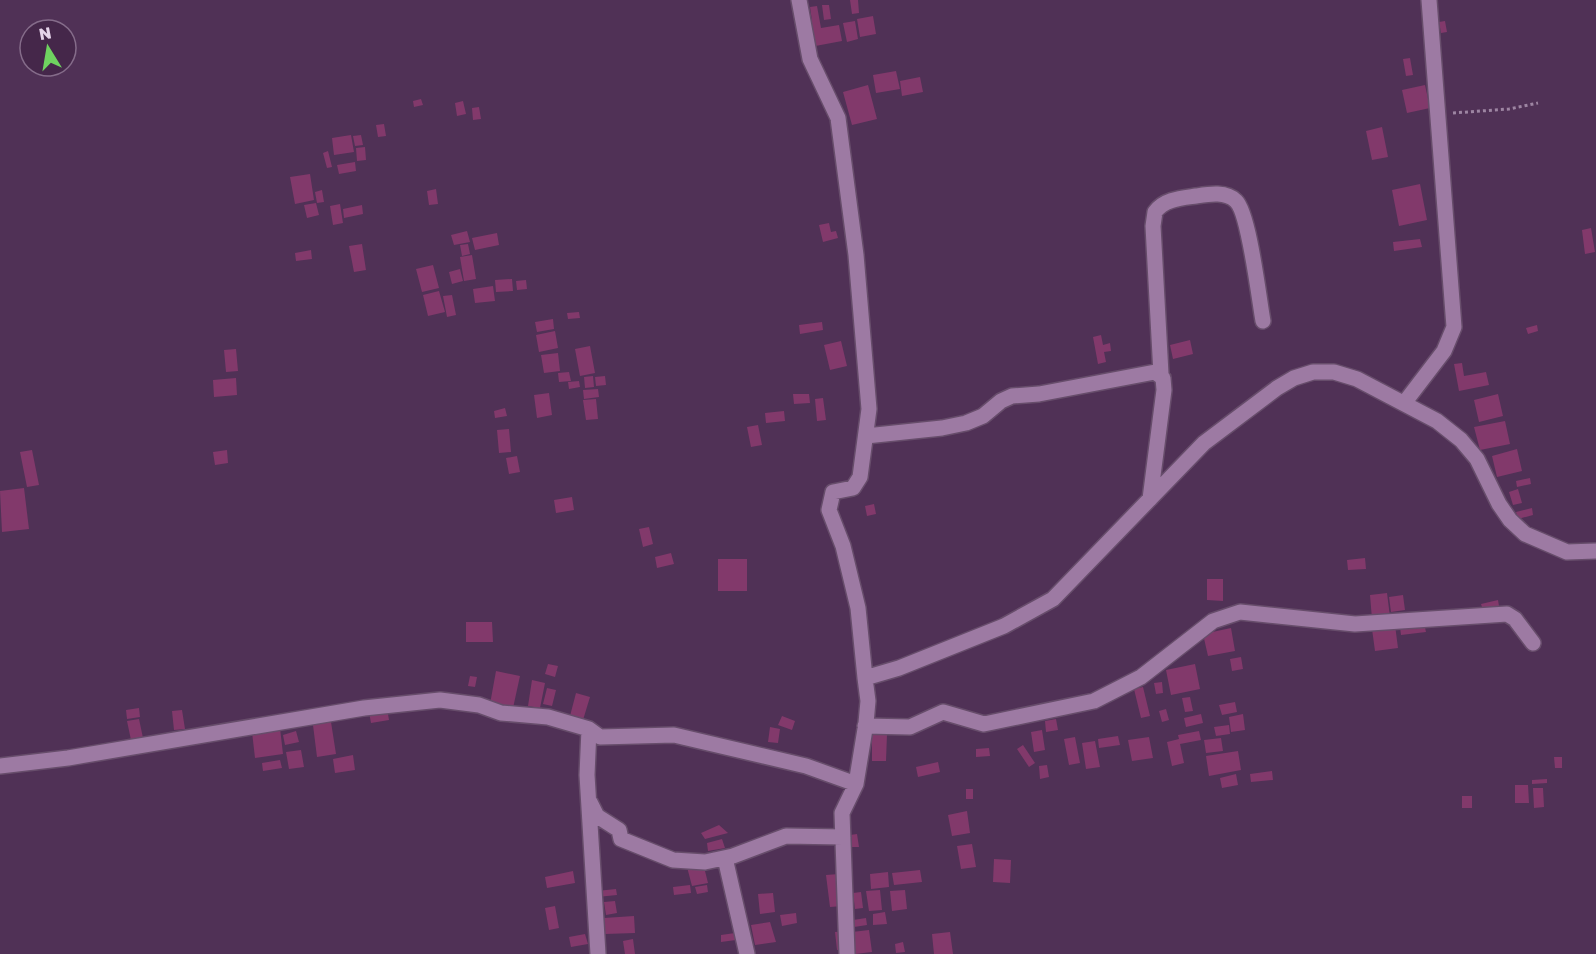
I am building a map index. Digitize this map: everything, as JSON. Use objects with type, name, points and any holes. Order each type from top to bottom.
[{"type":"street","points":[[799,0],[810,59],[834,106],[842,135],[869,409],[860,477],[854,488],[833,492],[829,510],[843,546],[858,608],[868,701],[856,784],[842,813],[848,954]]},
{"type":"street","points":[[1405,402],[1444,351],[1454,327],[1429,0]]},
{"type":"street","points":[[1150,499],[1164,390],[1161,374],[1153,226],[1155,212],[1166,203],[1214,194],[1227,195],[1238,203],[1246,227],[1263,321]]},
{"type":"street","points":[[866,435],[966,423],[983,416],[1001,401],[1012,396],[1039,394],[1149,372],[1161,374]]},
{"type":"street","points":[[865,678],[899,668],[1004,626],[1053,599],[1204,443],[1294,378],[1312,372],[1334,372],[1358,379],[1437,421],[1461,440],[1477,459],[1498,504],[1525,534],[1567,552],[1596,551]]},
{"type":"street","points":[[865,724],[910,727],[943,712],[984,724],[1094,701],[1141,677],[1213,621],[1240,612],[1355,624],[1507,614],[1515,618],[1533,643]]},
{"type":"street","points":[[0,766],[68,758],[364,708],[440,700],[479,705],[501,713],[548,717],[589,729],[600,737],[674,735],[806,766],[856,784]]},
{"type":"street","points":[[589,729],[587,775],[598,954]]},
{"type":"street","points":[[590,802],[597,816],[619,830],[621,839],[674,860],[705,862],[725,858],[786,836],[843,837]]},
{"type":"street","points":[[725,858],[747,954]]},
{"type":"path","points":[[1439,114],[1509,109],[1538,103]]},
{"type":"building","points":[[850,0],[858,0],[859,13],[852,14]]},
{"type":"building","points":[[822,5],[829,5],[831,19],[824,20]]},
{"type":"building","points":[[817,6],[821,28],[839,25],[842,41],[810,47],[807,31],[813,30],[813,26],[805,27],[802,9],[808,8],[812,21],[810,7]]},
{"type":"building","points":[[873,16],[876,34],[860,37],[857,19]]},
{"type":"building","points":[[855,21],[858,39],[847,42],[843,23]]},
{"type":"building","points":[[1445,21],[1447,32],[1441,33],[1439,22]]},
{"type":"building","points":[[1410,58],[1413,75],[1406,76],[1403,59]]},
{"type":"building","points":[[896,71],[900,89],[876,93],[873,75]]},
{"type":"building","points":[[920,77],[923,92],[902,96],[900,81]]},
{"type":"building","points":[[868,85],[877,119],[852,125],[843,92]]},
{"type":"building","points":[[1425,85],[1430,108],[1407,113],[1402,90]]},
{"type":"building","points":[[421,99],[423,105],[414,107],[413,101]]},
{"type":"building","points":[[463,101],[466,114],[457,116],[455,103]]},
{"type":"building","points":[[479,107],[481,119],[473,120],[472,108]]},
{"type":"building","points":[[384,124],[386,136],[378,137],[376,125]]},
{"type":"building","points":[[1382,127],[1388,157],[1372,160],[1366,131]]},
{"type":"building","points":[[351,135],[354,152],[334,155],[332,138]]},
{"type":"building","points":[[361,135],[363,145],[355,146],[353,136]]},
{"type":"building","points":[[365,147],[366,160],[357,161],[356,148]]},
{"type":"building","points":[[328,151],[332,167],[327,168],[323,153]]},
{"type":"building","points":[[355,162],[356,171],[339,174],[337,165]]},
{"type":"building","points":[[310,174],[314,200],[295,204],[290,177]]},
{"type":"building","points":[[1420,184],[1427,220],[1399,226],[1392,190]]},
{"type":"building","points":[[436,189],[438,204],[429,205],[427,191]]},
{"type":"building","points":[[322,190],[324,202],[317,203],[315,192]]},
{"type":"building","points":[[316,203],[319,215],[307,218],[304,205]]},
{"type":"building","points":[[340,204],[343,223],[333,225],[330,206]]},
{"type":"building","points":[[362,205],[363,214],[344,218],[343,209]]},
{"type":"building","points":[[829,223],[831,232],[836,231],[838,238],[823,242],[819,225]]},
{"type":"building","points":[[1591,228],[1595,252],[1585,254],[1582,230]]},
{"type":"building","points":[[467,231],[470,242],[454,245],[451,235]]},
{"type":"building","points":[[497,233],[499,245],[475,250],[472,238]]},
{"type":"building","points":[[1420,239],[1422,247],[1394,251],[1393,242]]},
{"type":"building","points":[[362,244],[366,270],[354,272],[349,246]]},
{"type":"building","points":[[468,244],[470,254],[462,256],[460,245]]},
{"type":"building","points":[[311,250],[312,259],[296,261],[295,253]]},
{"type":"building","points":[[472,255],[476,279],[464,281],[460,257]]},
{"type":"building","points":[[433,265],[439,288],[422,292],[416,269]]},
{"type":"building","points":[[460,269],[463,281],[452,284],[449,272]]},
{"type":"building","points":[[512,279],[513,291],[496,292],[495,280]]},
{"type":"building","points":[[526,280],[527,289],[517,290],[516,281]]},
{"type":"building","points":[[493,286],[495,301],[475,303],[473,289]]},
{"type":"building","points":[[439,291],[445,312],[428,316],[423,295]]},
{"type":"building","points":[[452,295],[456,315],[447,317],[443,296]]},
{"type":"building","points":[[579,312],[580,318],[568,319],[567,313]]},
{"type":"building","points":[[553,319],[554,329],[537,332],[535,322]]},
{"type":"building","points":[[822,322],[823,330],[800,334],[799,325]]},
{"type":"building","points":[[1537,325],[1538,331],[1528,334],[1526,328]]},
{"type":"building","points":[[555,331],[558,348],[539,352],[536,335]]},
{"type":"building","points":[[1101,335],[1103,345],[1110,343],[1111,351],[1104,352],[1106,362],[1098,364],[1093,337]]},
{"type":"building","points":[[1190,340],[1193,354],[1173,359],[1170,345]]},
{"type":"building","points":[[841,341],[847,366],[830,370],[824,345]]},
{"type":"building","points":[[590,346],[595,373],[580,376],[575,349]]},
{"type":"building","points":[[236,349],[238,371],[226,372],[224,350]]},
{"type":"building","points":[[558,353],[560,371],[544,373],[541,355]]},
{"type":"building","points":[[1462,363],[1464,376],[1486,372],[1489,385],[1459,391],[1454,364]]},
{"type":"building","points":[[569,372],[571,381],[559,382],[558,373]]},
{"type":"building","points":[[593,376],[594,387],[585,388],[584,377]]},
{"type":"building","points":[[605,376],[606,385],[596,386],[595,377]]},
{"type":"building","points":[[236,378],[237,395],[214,397],[213,380]]},
{"type":"building","points":[[579,381],[580,387],[569,389],[568,382]]},
{"type":"building","points":[[598,389],[599,397],[584,399],[583,390]]},
{"type":"building","points":[[549,393],[552,415],[537,418],[534,395]]},
{"type":"building","points":[[793,394],[809,394],[810,403],[794,404]]},
{"type":"building","points":[[1498,394],[1503,416],[1479,422],[1474,400]]},
{"type":"building","points":[[823,398],[826,420],[817,421],[815,399]]},
{"type":"building","points":[[596,399],[598,419],[586,420],[583,400]]},
{"type":"building","points":[[505,408],[507,416],[495,418],[494,411]]},
{"type":"building","points":[[784,411],[785,421],[766,423],[765,413]]},
{"type":"building","points":[[1505,421],[1510,444],[1480,450],[1474,427]]},
{"type":"building","points":[[758,425],[762,445],[751,447],[747,427]]},
{"type":"building","points":[[509,429],[511,452],[499,453],[497,430]]},
{"type":"building","points":[[1517,449],[1522,471],[1497,477],[1492,456]]},
{"type":"building","points":[[32,450],[39,485],[27,487],[20,452]]},
{"type":"building","points":[[227,450],[228,463],[215,465],[213,452]]},
{"type":"building","points":[[517,456],[520,472],[509,474],[506,458]]},
{"type":"building","points":[[1530,478],[1531,484],[1517,487],[1516,481]]},
{"type":"building","points":[[24,488],[29,529],[2,532],[0,491]]},
{"type":"building","points":[[1518,489],[1522,503],[1513,505],[1509,492]]},
{"type":"building","points":[[572,497],[574,510],[556,513],[554,500]]},
{"type":"building","points":[[874,504],[876,514],[867,516],[865,506]]},
{"type":"building","points":[[1532,508],[1533,515],[1518,519],[1516,512]]},
{"type":"building","points":[[649,527],[653,544],[643,547],[639,529]]},
{"type":"building","points":[[671,553],[674,564],[657,568],[655,557]]},
{"type":"building","points":[[1365,558],[1366,569],[1348,570],[1347,560]]},
{"type":"building","points":[[718,559],[747,559],[747,591],[718,591]]},
{"type":"building","points":[[1207,579],[1223,579],[1223,601],[1207,600]]},
{"type":"building","points":[[1387,593],[1390,617],[1372,619],[1370,595]]},
{"type":"building","points":[[1403,595],[1405,610],[1391,612],[1389,597]]},
{"type":"building","points":[[1498,600],[1499,606],[1483,610],[1481,604]]},
{"type":"building","points":[[466,622],[492,622],[493,642],[466,642]]},
{"type":"building","points":[[1424,623],[1426,632],[1401,635],[1400,627]]},
{"type":"building","points":[[1395,625],[1398,648],[1375,651],[1372,629]]},
{"type":"building","points":[[1231,628],[1235,651],[1208,656],[1203,634]]},
{"type":"building","points":[[1241,657],[1243,669],[1232,671],[1230,659]]},
{"type":"building","points":[[548,664],[558,666],[555,677],[545,674]]},
{"type":"building","points":[[1195,664],[1200,689],[1171,695],[1166,670]]},
{"type":"building","points":[[496,671],[520,676],[513,708],[490,704]]},
{"type":"building","points":[[470,676],[477,677],[475,687],[468,686]]},
{"type":"building","points":[[532,680],[545,683],[540,708],[528,706]]},
{"type":"building","points":[[1162,682],[1163,693],[1156,694],[1154,683]]},
{"type":"building","points":[[1143,687],[1150,716],[1141,718],[1134,689]]},
{"type":"building","points":[[547,688],[556,690],[552,706],[543,704]]},
{"type":"building","points":[[576,693],[590,697],[583,720],[570,716]]},
{"type":"building","points":[[1190,697],[1193,711],[1185,712],[1182,698]]},
{"type":"building","points":[[1235,702],[1237,712],[1222,715],[1219,705]]},
{"type":"building","points":[[139,708],[140,717],[127,719],[126,710]]},
{"type":"building","points":[[387,708],[389,720],[371,723],[369,712]]},
{"type":"building","points":[[1166,709],[1169,720],[1162,722],[1159,711]]},
{"type":"building","points":[[182,710],[185,729],[174,730],[172,711]]},
{"type":"building","points":[[1201,714],[1203,723],[1186,727],[1184,718]]},
{"type":"building","points":[[1243,714],[1245,730],[1231,732],[1229,717]]},
{"type":"building","points":[[782,716],[795,721],[792,730],[778,725]]},
{"type":"building","points":[[139,719],[143,738],[131,740],[127,721]]},
{"type":"building","points":[[1056,719],[1058,730],[1046,732],[1045,721]]},
{"type":"building","points":[[331,722],[336,754],[317,757],[313,725]]},
{"type":"building","points":[[1229,725],[1230,734],[1216,736],[1214,727]]},
{"type":"building","points":[[770,727],[780,729],[778,743],[768,742]]},
{"type":"building","points":[[280,728],[283,754],[255,758],[252,732]]},
{"type":"building","points":[[1042,730],[1045,750],[1034,752],[1031,732]]},
{"type":"building","points":[[296,731],[299,742],[285,745],[283,735]]},
{"type":"building","points":[[1199,731],[1201,740],[1180,744],[1184,763],[1172,766],[1167,742],[1179,739],[1178,735]]},
{"type":"building","points":[[872,734],[887,734],[886,761],[872,761]]},
{"type":"building","points":[[1118,736],[1120,745],[1099,748],[1098,739]]},
{"type":"building","points":[[1075,737],[1080,763],[1069,765],[1064,739]]},
{"type":"building","points":[[1149,737],[1153,758],[1132,761],[1128,740]]},
{"type":"building","points":[[1221,738],[1223,751],[1206,753],[1204,740]]},
{"type":"building","points":[[1095,741],[1100,767],[1086,769],[1082,743]]},
{"type":"building","points":[[1023,745],[1035,763],[1029,767],[1017,749]]},
{"type":"building","points":[[989,748],[990,756],[976,757],[976,749]]},
{"type":"building","points":[[301,750],[304,767],[289,769],[286,752]]},
{"type":"building","points":[[1238,751],[1241,770],[1209,776],[1206,756]]},
{"type":"building","points":[[353,755],[355,770],[335,773],[333,759]]},
{"type":"building","points":[[1554,757],[1562,757],[1562,768],[1555,768]]},
{"type":"building","points":[[280,760],[282,768],[263,771],[262,763]]},
{"type":"building","points":[[938,762],[940,772],[918,777],[916,767]]},
{"type":"building","points":[[1047,765],[1049,777],[1040,779],[1039,766]]},
{"type":"building","points":[[1272,771],[1273,780],[1251,782],[1250,774]]},
{"type":"building","points":[[1236,774],[1238,785],[1222,788],[1220,778]]},
{"type":"building","points":[[1547,779],[1547,783],[1532,784],[1532,780]]},
{"type":"building","points":[[1515,785],[1528,785],[1529,803],[1515,803]]},
{"type":"building","points":[[1533,788],[1543,788],[1544,807],[1534,808]]},
{"type":"building","points":[[966,789],[973,789],[973,799],[966,799]]},
{"type":"building","points":[[1462,796],[1472,796],[1472,808],[1462,808]]},
{"type":"building","points":[[967,811],[970,833],[952,836],[948,815]]},
{"type":"building","points":[[719,825],[728,833],[705,839],[701,833]]},
{"type":"building","points":[[857,834],[859,847],[851,847],[850,835]]},
{"type":"building","points":[[722,839],[725,848],[708,851],[707,843]]},
{"type":"building","points":[[972,844],[976,867],[961,869],[957,846]]},
{"type":"building","points":[[994,859],[1011,860],[1010,883],[993,882]]},
{"type":"building","points":[[703,863],[708,883],[692,886],[687,867]]},
{"type":"building","points":[[920,870],[922,882],[894,885],[892,873]]},
{"type":"building","points":[[573,871],[575,883],[547,888],[545,877]]},
{"type":"building","points":[[888,872],[889,887],[871,889],[870,874]]},
{"type":"building","points":[[839,874],[843,906],[830,907],[826,875]]},
{"type":"building","points":[[690,885],[691,893],[674,895],[673,887]]},
{"type":"building","points":[[707,885],[708,892],[697,894],[695,887]]},
{"type":"building","points":[[616,889],[617,895],[597,897],[597,891]]},
{"type":"building","points":[[880,890],[882,910],[869,911],[866,891]]},
{"type":"building","points":[[905,890],[907,909],[892,911],[890,891]]},
{"type":"building","points":[[861,892],[863,908],[855,909],[853,893]]},
{"type":"building","points":[[773,893],[775,912],[760,914],[758,894]]},
{"type":"building","points":[[615,901],[617,913],[606,915],[604,902]]},
{"type":"building","points":[[555,906],[559,928],[549,930],[545,908]]},
{"type":"building","points":[[885,912],[887,924],[873,925],[873,914]]},
{"type":"building","points":[[796,913],[797,923],[782,926],[780,915]]},
{"type":"building","points":[[634,916],[635,933],[605,934],[604,918]]},
{"type":"building","points":[[866,918],[867,925],[854,927],[853,920]]},
{"type":"building","points":[[770,922],[776,942],[755,945],[751,925]]},
{"type":"building","points":[[869,930],[872,952],[855,954],[852,932]]},
{"type":"building","points":[[847,931],[849,948],[837,950],[835,932]]},
{"type":"building","points":[[950,932],[953,954],[934,954],[932,934]]},
{"type":"building","points":[[735,933],[736,940],[721,942],[721,935]]},
{"type":"building","points":[[585,934],[588,944],[571,947],[569,937]]},
{"type":"building","points":[[633,939],[635,954],[625,954],[623,941]]},
{"type":"building","points":[[903,942],[905,952],[896,953],[895,944]]}]
